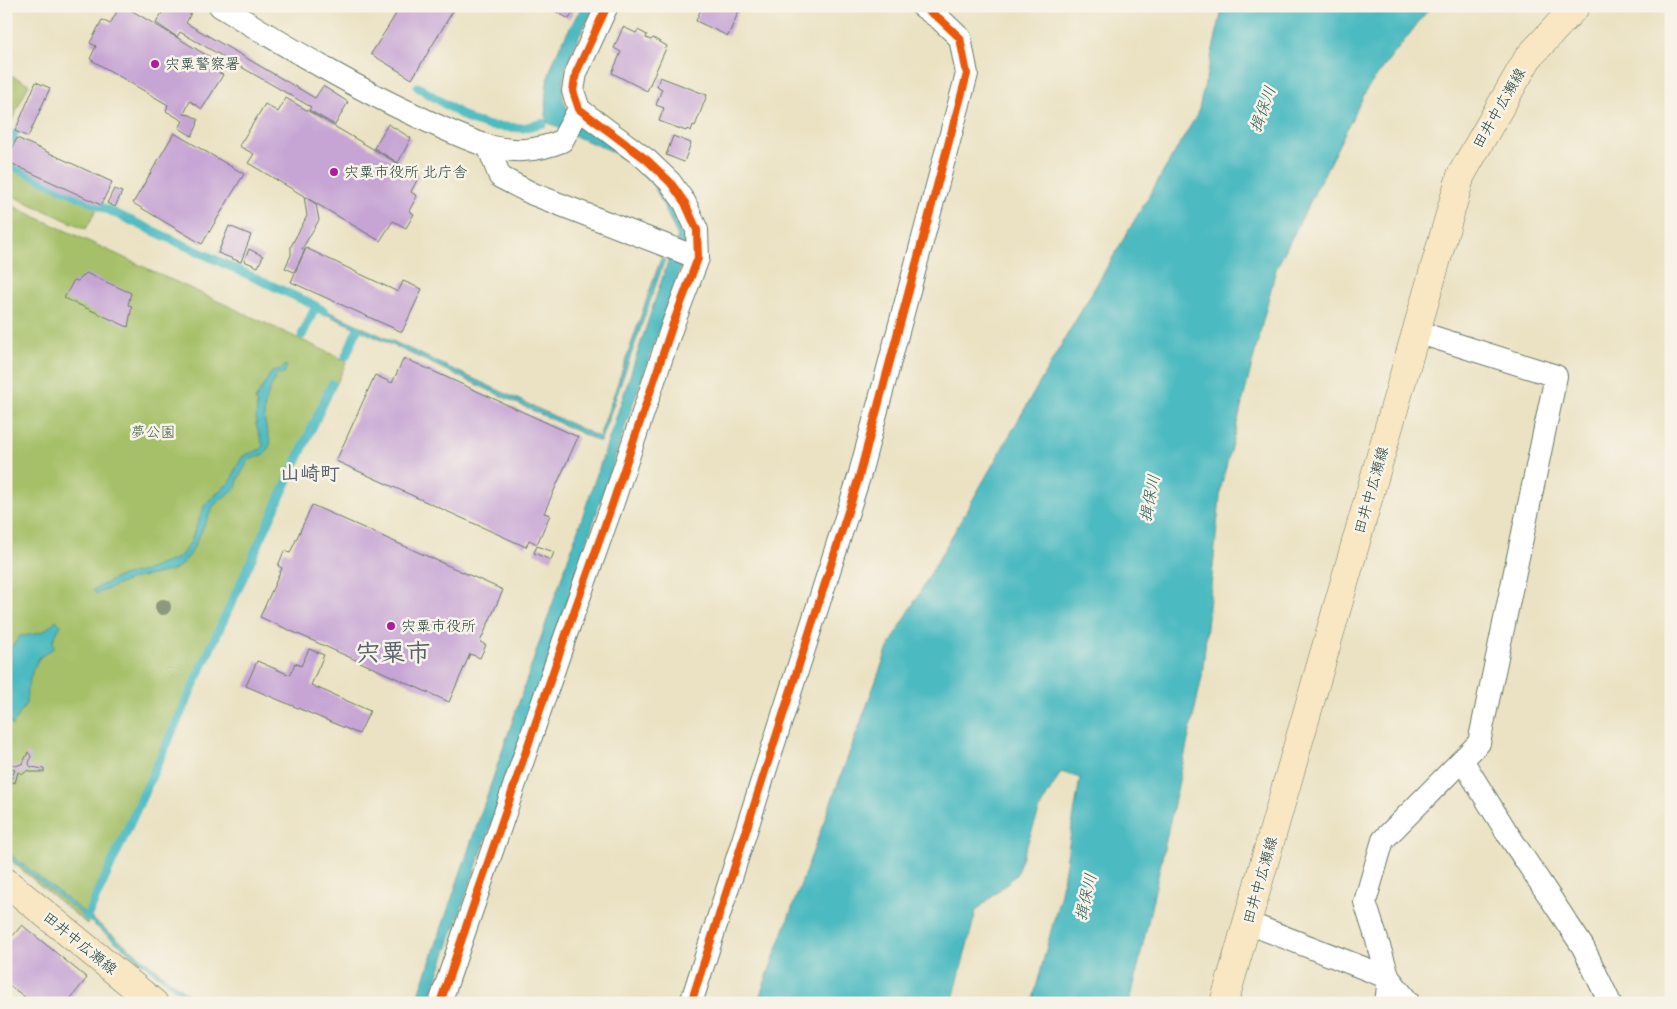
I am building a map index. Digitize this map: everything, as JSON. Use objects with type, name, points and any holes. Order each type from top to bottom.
[{"type":"main road","name":"田井中広瀬線","points":[[1224,1003],[1461,175],[1528,58],[1576,6]]},
{"type":"main road","name":"田井中広瀬線","points":[[6,882],[154,1003]]},
{"type":"street","points":[[220,6],[350,84],[452,132],[488,146],[529,150],[544,148],[562,141],[579,110]]},
{"type":"street","points":[[440,1003],[673,324],[698,258],[696,230],[685,203],[670,182],[647,160],[579,110],[573,91],[576,73],[606,6]]},
{"type":"street","points":[[691,1003],[859,477],[967,74],[960,38],[940,19],[922,6]]},
{"type":"street","points":[[488,146],[500,176],[508,181],[533,194],[698,258]]},
{"type":"street","points":[[1409,1003],[1389,978],[1365,902],[1384,840],[1479,743],[1556,376],[1417,332]]},
{"type":"street","points":[[1462,760],[1506,831],[1583,947],[1610,1003]]},
{"type":"street","points":[[1248,923],[1389,978]]},
{"type":"street","points":[[1386,1003],[1389,978]]},
{"type":"green space","points":[[6,73],[29,84],[6,133]]},
{"type":"green space","points":[[6,167],[98,207],[86,229],[6,193]]},
{"type":"green space","name":"夢公園","points":[[6,203],[347,361],[87,924],[6,857]]},
{"type":"water","points":[[582,6],[595,6],[576,43],[565,72],[562,86],[563,99],[568,109],[658,175],[689,233],[682,264],[630,412],[526,725],[428,1003],[416,1003],[678,236],[654,186],[627,161],[607,149],[547,122],[545,105],[549,75],[560,47]]},
{"type":"water","name":"揖保川","points":[[1223,6],[1431,6],[1367,89],[1276,269],[1221,487],[1202,677],[1130,1003],[1032,1003],[1061,893],[1080,778],[1061,772],[1041,806],[1016,875],[976,911],[952,1003],[757,1003],[888,648],[1064,340],[1198,113]]},
{"type":"water","points":[[661,258],[665,259],[600,442],[315,309],[317,306],[599,437]]},
{"type":"water","points":[[285,365],[287,366],[284,374],[276,376],[264,409],[265,424],[271,443],[265,454],[249,460],[238,479],[236,488],[214,505],[190,555],[180,566],[171,571],[132,579],[96,594],[93,590],[118,577],[144,571],[180,557],[190,543],[205,504],[231,481],[243,456],[261,449],[263,445],[256,425],[257,403],[255,400],[271,373],[273,371],[280,371]]},
{"type":"water","points":[[56,620],[61,625],[53,640],[54,648],[40,657],[33,669],[27,690],[26,704],[12,726],[6,711],[6,654],[20,636],[40,632]]},
{"type":"water","points":[[6,851],[199,1003],[193,1003],[6,855]]},
{"type":"building","points":[[120,6],[124,6],[213,59],[208,66],[223,75],[202,109],[190,101],[184,114],[198,119],[192,136],[179,128],[183,121],[166,111],[168,105],[90,59],[96,46],[90,43],[102,20],[110,24]]},
{"type":"building","points":[[166,6],[183,6],[192,11],[186,23],[315,98],[323,86],[348,102],[335,125],[309,110],[311,107],[180,32],[177,37],[156,23]]},
{"type":"building","points":[[401,6],[456,6],[412,79],[371,54]]},
{"type":"building","points":[[546,6],[577,6],[569,19]]},
{"type":"building","points":[[702,6],[741,6],[728,36],[696,21]]},
{"type":"building","points":[[623,27],[636,33],[638,30],[647,35],[646,38],[651,40],[653,38],[667,46],[647,91],[612,73],[621,52],[614,48]]},
{"type":"building","points":[[660,77],[707,95],[695,126],[693,125],[691,131],[659,121],[664,108],[656,105],[662,89],[657,86]]},
{"type":"building","points":[[36,82],[50,88],[28,137],[15,131]]},
{"type":"building","points":[[286,98],[419,176],[411,192],[417,196],[409,211],[414,214],[406,228],[393,221],[380,241],[305,197],[316,204],[319,220],[302,249],[305,250],[294,272],[285,268],[291,255],[291,246],[307,216],[304,196],[248,163],[254,154],[239,146],[265,104],[278,112]]},
{"type":"building","points":[[388,124],[411,138],[398,163],[374,148]]},
{"type":"building","points":[[174,133],[244,174],[202,244],[133,203]]},
{"type":"building","points":[[673,136],[691,143],[684,162],[666,155]]},
{"type":"building","points":[[17,138],[112,182],[101,205],[6,161]]},
{"type":"building","points":[[114,189],[122,192],[115,207],[107,203]]},
{"type":"building","points":[[229,226],[251,235],[241,262],[218,253]]},
{"type":"building","points":[[306,248],[398,292],[403,281],[422,289],[402,332],[291,282]]},
{"type":"building","points":[[249,249],[263,256],[258,267],[244,261]]},
{"type":"building","points":[[86,273],[131,293],[128,305],[132,306],[128,327],[64,298],[74,280],[78,281]]},
{"type":"building","points":[[404,358],[578,437],[544,513],[550,515],[537,544],[529,540],[526,547],[336,461],[375,375],[392,383]]},
{"type":"building","points":[[312,505],[503,590],[480,642],[486,645],[480,658],[470,654],[449,702],[260,617],[282,568],[278,566],[284,551],[290,553]]},
{"type":"building","points":[[537,546],[554,552],[551,560],[534,553]]},
{"type":"building","points":[[309,649],[324,655],[311,685],[370,711],[359,734],[246,686],[257,661],[290,675],[295,663],[301,666]]},
{"type":"building","points":[[28,752],[31,756],[29,764],[31,767],[44,769],[44,772],[30,772],[28,770],[23,774],[18,772],[15,783],[10,781],[15,770],[6,766],[6,761],[16,766],[23,763]]},
{"type":"building","points":[[22,925],[87,978],[67,1003],[20,1003],[25,997],[6,983],[6,944]]},
{"type":"waterway","points":[[418,87],[470,120],[490,126],[523,128],[543,123]]},
{"type":"waterway","points":[[6,152],[14,134]]},
{"type":"waterway","points":[[6,163],[314,305],[325,312]]},
{"type":"waterway","points":[[302,335],[314,310]]},
{"type":"waterway","points":[[346,356],[357,330]]},
{"type":"waterway","points":[[87,917],[332,384]]},
{"type":"cycle path","points":[[440,1003],[673,324],[698,258],[697,230],[685,203],[670,182],[647,160],[579,109],[573,91],[576,73],[607,6]]},
{"type":"cycle path","points":[[691,1003],[859,477],[967,74],[960,38],[940,19],[922,6]]},
{"type":"place","name":"宍粟警察署","points":[[155,64]]},
{"type":"place","name":"宍粟市役所 北庁舎","points":[[334,172]]},
{"type":"place","name":"宍粟市役所","points":[[391,626]]},
{"type":"district","name":"山崎町","points":[[310,473]]},
{"type":"district","name":"宍粟市","points":[[393,652]]}]
